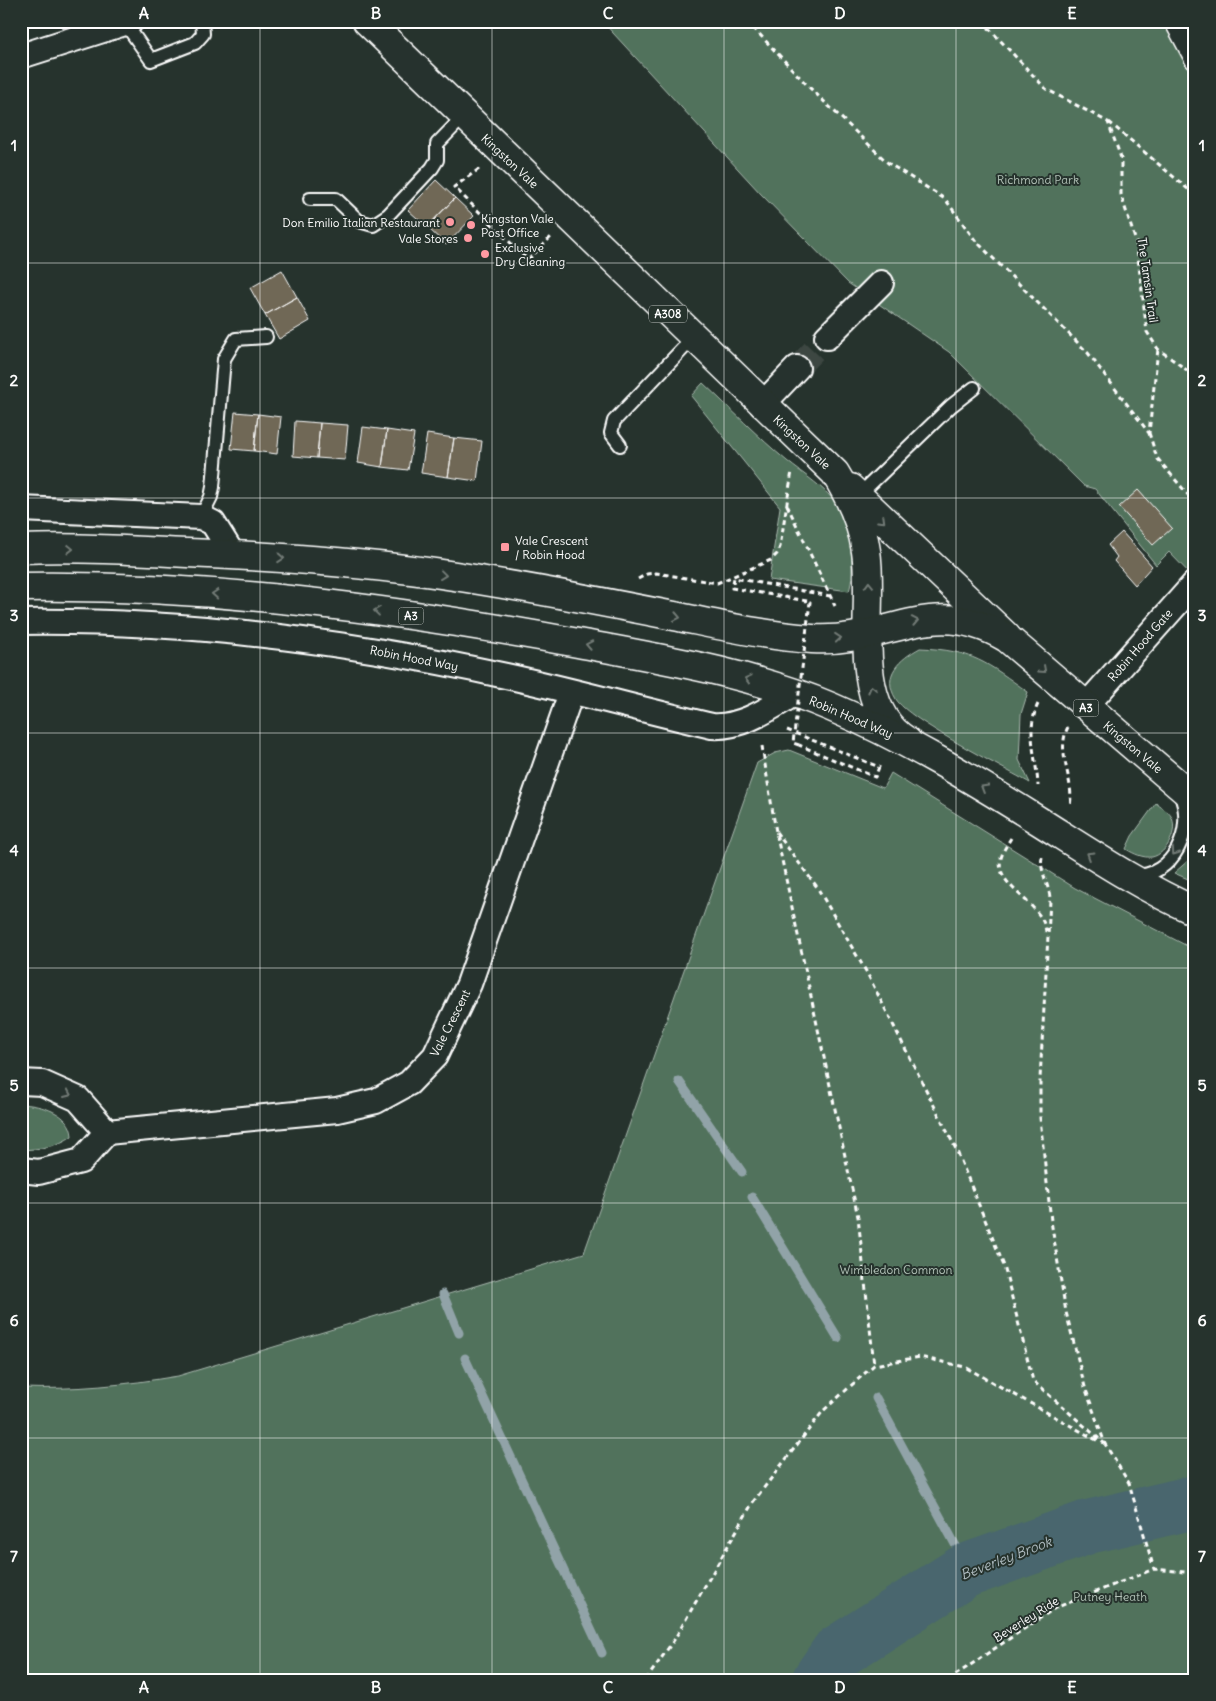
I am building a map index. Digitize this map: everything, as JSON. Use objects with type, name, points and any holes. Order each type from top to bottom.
[{"type":"main road","name":"Kingston Vale","points":[[367,21],[835,474],[855,508],[866,551],[868,634],[910,622],[942,618],[978,624],[1007,638],[1085,707],[1195,799]]},
{"type":"main road","name":"A308","points":[[835,474],[1007,638]]},
{"type":"main road","name":"A3","points":[[21,549],[233,554],[310,560],[489,581],[791,637],[836,639],[868,634],[871,684],[882,716],[892,729],[908,742],[1123,875],[1195,911]]},
{"type":"main road","name":"Robin Hood Way","points":[[21,587],[133,589],[222,594],[396,613],[553,638],[728,674],[831,707],[908,742]]},
{"type":"street","points":[[1174,21],[1195,60]]},
{"type":"street","points":[[21,56],[128,22]]},
{"type":"street","points":[[828,337],[881,283]]},
{"type":"street","points":[[762,405],[797,368]]},
{"type":"street","points":[[21,510],[201,516],[213,523],[233,554]]},
{"type":"street","name":"Robin Hood Gate","points":[[1085,707],[1194,586]]},
{"type":"street","name":"Robin Hood Way","points":[[21,622],[74,621],[194,628],[370,650],[487,672],[720,727],[751,718],[794,694]]},
{"type":"street","name":"Vale Crescent","points":[[107,1132],[337,1110],[376,1100],[409,1083],[435,1056],[470,984],[571,693]]},
{"type":"street","points":[[21,1082],[42,1083],[78,1099],[107,1132],[81,1161],[39,1172],[21,1170]]},
{"type":"lane","points":[[128,22],[151,60],[195,43],[203,34],[202,21]]},
{"type":"lane","points":[[310,199],[336,199],[359,221],[373,225],[388,215],[432,168],[437,160],[437,144],[464,116]]},
{"type":"lane","points":[[201,516],[212,497],[224,359],[236,339],[266,337]]},
{"type":"lane","points":[[620,445],[611,434],[614,421],[693,338]]},
{"type":"lane","points":[[858,496],[951,406],[974,388]]},
{"type":"lane","points":[[1123,875],[1137,876],[1153,872],[1166,863],[1177,851],[1184,836],[1187,820],[1185,804],[1178,789],[1168,776]]},
{"type":"path","points":[[747,21],[808,86],[888,163],[945,198],[975,240],[1088,354],[1149,433],[1157,458],[1195,503]]},
{"type":"path","points":[[982,21],[1046,89],[1108,122],[1195,195]]},
{"type":"path","name":"The Tamsin Trail","points":[[1108,122],[1121,158],[1121,195],[1136,242],[1147,332],[1158,349],[1195,376]]},
{"type":"path","points":[[485,163],[454,187],[528,260],[557,232]]},
{"type":"path","points":[[1149,433],[1158,349]]},
{"type":"path","points":[[633,583],[647,574],[656,574],[717,583],[726,581],[770,560],[777,554],[780,547],[793,466]]},
{"type":"path","points":[[787,504],[835,606]]},
{"type":"path","points":[[795,733],[879,767],[875,777],[794,743],[810,602],[732,588],[734,578],[830,596]]},
{"type":"path","points":[[1038,703],[1033,718],[1032,748],[1038,790]]},
{"type":"path","points":[[1068,727],[1062,745],[1071,783],[1069,810]]},
{"type":"path","points":[[762,746],[776,832],[858,1217],[874,1366]]},
{"type":"path","points":[[776,832],[817,887],[867,973],[956,1149],[1004,1266],[1033,1381],[1105,1444]]},
{"type":"path","points":[[1011,838],[1001,855],[1002,875],[1008,884],[1038,913],[1045,927],[1047,943]]},
{"type":"path","points":[[1042,857],[1042,870],[1050,892],[1040,1079],[1040,1118],[1051,1221],[1066,1312],[1075,1352],[1105,1444],[1129,1483],[1154,1569],[1195,1573]]},
{"type":"path","points":[[646,1680],[674,1640],[753,1502],[823,1411],[874,1366],[920,1357],[965,1367],[1105,1444]]},
{"type":"path","name":"Beverley Ride","points":[[948,1680],[1055,1608],[1154,1569]]},
{"type":"green space","name":"Richmond Park","points":[[602,21],[1195,21],[1195,579],[1169,552],[1156,565],[1095,489],[1084,486],[949,352],[848,283],[761,194]]},
{"type":"green space","points":[[703,383],[755,433],[821,488],[838,506],[846,524],[851,548],[852,572],[849,591],[769,580],[780,507],[691,396]]},
{"type":"green space","points":[[920,648],[938,649],[967,655],[990,666],[1028,692],[1021,714],[1019,760],[1030,783],[937,731],[918,719],[896,699],[892,690],[892,675],[906,657]]},
{"type":"green space","name":"Wimbledon Common","points":[[789,750],[883,788],[891,773],[1075,888],[1195,950],[1195,1680],[21,1680],[21,1388],[100,1386],[178,1376],[584,1253],[757,763],[775,753]]},
{"type":"green space","points":[[1156,803],[1168,812],[1173,822],[1174,828],[1167,846],[1152,857],[1139,855],[1126,849],[1132,836]]},
{"type":"green space","points":[[1195,842],[1195,882],[1174,873],[1190,859]]},
{"type":"green space","points":[[21,1104],[46,1108],[61,1116],[70,1128],[72,1136],[54,1145],[21,1150]]},
{"type":"building","points":[[436,180],[455,198],[427,227],[408,210]]},
{"type":"building","name":"Don Emilio Italian Restaurant","points":[[455,198],[474,216],[446,245],[427,227]]},
{"type":"building","points":[[282,270],[297,297],[265,315],[250,288]]},
{"type":"building","points":[[297,297],[310,321],[279,339],[265,315]]},
{"type":"building","points":[[235,412],[258,414],[254,451],[231,449]]},
{"type":"building","points":[[258,414],[281,417],[277,454],[254,451]]},
{"type":"building","points":[[295,421],[320,423],[317,458],[293,456]]},
{"type":"building","points":[[320,423],[348,425],[345,460],[317,458]]},
{"type":"building","points":[[363,427],[387,430],[382,467],[358,463]]},
{"type":"building","points":[[387,430],[414,434],[408,470],[382,467]]},
{"type":"building","points":[[427,434],[454,438],[448,477],[421,473]]},
{"type":"building","points":[[454,438],[482,441],[477,481],[448,477]]},
{"type":"building","points":[[1138,490],[1172,528],[1153,545],[1119,507]]},
{"type":"building","points":[[1122,532],[1152,566],[1135,585],[1114,561],[1117,557],[1108,545]]},
{"type":"waterway","points":[[679,1081],[742,1172]]},
{"type":"waterway","points":[[752,1197],[838,1338]]},
{"type":"waterway","points":[[443,1294],[459,1333]]},
{"type":"waterway","points":[[465,1358],[602,1653]]},
{"type":"waterway","points":[[876,1398],[969,1570]]},
{"type":"waterway","name":"Beverley Brook","points":[[819,1680],[838,1652],[965,1571],[1088,1527],[1195,1502]]},
{"type":"tunnel","points":[[797,368],[827,337]]},
{"type":"place","name":"Don Emilio Italian Restaurant","points":[[450,222]]},
{"type":"place","name":"Kingston Vale Post Office","points":[[471,225]]},
{"type":"place","name":"Vale Stores","points":[[468,238]]},
{"type":"place","name":"Exclusive Dry Cleaning","points":[[485,254]]},
{"type":"place","name":"Vale Crescent / Robin Hood","points":[[505,547]]},
{"type":"park label","name":"Putney Heath","points":[[1110,1596]]}]
